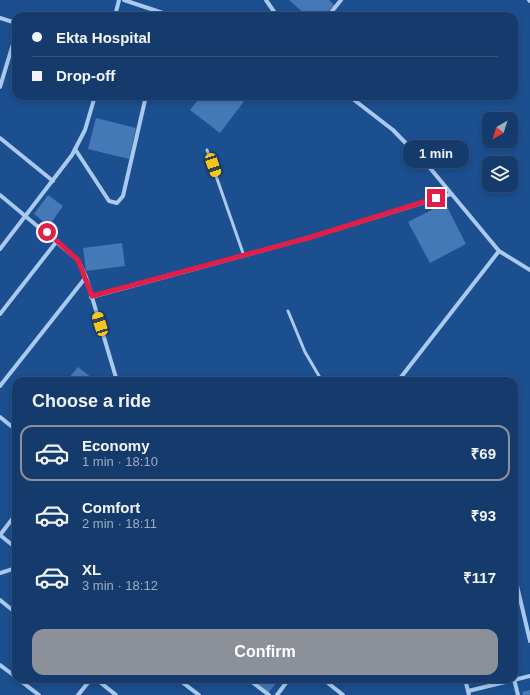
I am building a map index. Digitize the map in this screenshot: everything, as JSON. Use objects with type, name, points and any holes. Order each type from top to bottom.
[{"type":"street","points":[[116,12],[119,0]]},
{"type":"street","points":[[124,0],[160,12]]},
{"type":"street","points":[[266,0],[274,12]]},
{"type":"street","points":[[331,12],[341,0]]},
{"type":"street","points":[[0,18],[12,22]]},
{"type":"street","points":[[0,87],[12,47]]},
{"type":"street","points":[[0,249],[53,181],[75,149],[86,130],[94,100]]},
{"type":"street","points":[[75,149],[109,201],[117,204],[123,196],[145,100]]},
{"type":"street","points":[[354,100],[393,130],[430,168],[450,194],[499,251],[530,270]]},
{"type":"street","points":[[0,138],[53,181]]},
{"type":"street","points":[[92,296],[244,256],[450,194]]},
{"type":"street","points":[[0,195],[26,215],[78,260],[86,277],[116,377]]},
{"type":"street","points":[[0,314],[57,241]]},
{"type":"street","points":[[401,377],[499,251]]},
{"type":"street","points":[[0,386],[86,277]]},
{"type":"street","points":[[0,416],[12,426]]},
{"type":"street","points":[[12,519],[0,535],[12,545]]},
{"type":"street","points":[[0,573],[12,569]]},
{"type":"street","points":[[518,590],[530,641]]},
{"type":"street","points":[[0,600],[12,610]]},
{"type":"street","points":[[0,665],[12,674]]},
{"type":"street","points":[[518,679],[530,676]]},
{"type":"street","points":[[23,683],[39,695]]},
{"type":"street","points":[[78,695],[88,683]]},
{"type":"street","points":[[101,683],[116,695]]},
{"type":"street","points":[[183,683],[199,695]]},
{"type":"street","points":[[253,683],[268,695]]},
{"type":"street","points":[[277,695],[286,683]]},
{"type":"street","points":[[328,683],[343,695]]},
{"type":"street","points":[[466,683],[468,693],[503,683]]},
{"type":"street","points":[[515,683],[518,695]]},
{"type":"lane","points":[[207,150],[244,256]]},
{"type":"lane","points":[[288,311],[305,352],[320,377]]},
{"type":"building","points":[[289,0],[329,0],[334,5],[328,12],[302,12]]},
{"type":"building","points":[[198,100],[245,100],[220,133],[190,110]]},
{"type":"building","points":[[96,118],[136,128],[129,159],[88,149]]},
{"type":"building","points":[[48,195],[63,206],[49,226],[34,214]]},
{"type":"building","points":[[445,203],[466,244],[430,263],[408,222]]},
{"type":"building","points":[[122,243],[125,266],[86,271],[83,248]]},
{"type":"building","points":[[78,367],[91,377],[70,377]]},
{"type":"building","points":[[257,683],[277,683],[268,693]]},
{"type":"building","points":[[530,690],[530,695],[523,695],[522,692]]},
{"type":"route","points":[[47,232],[78,260],[86,277],[92,296],[308,238],[436,198]]}]
